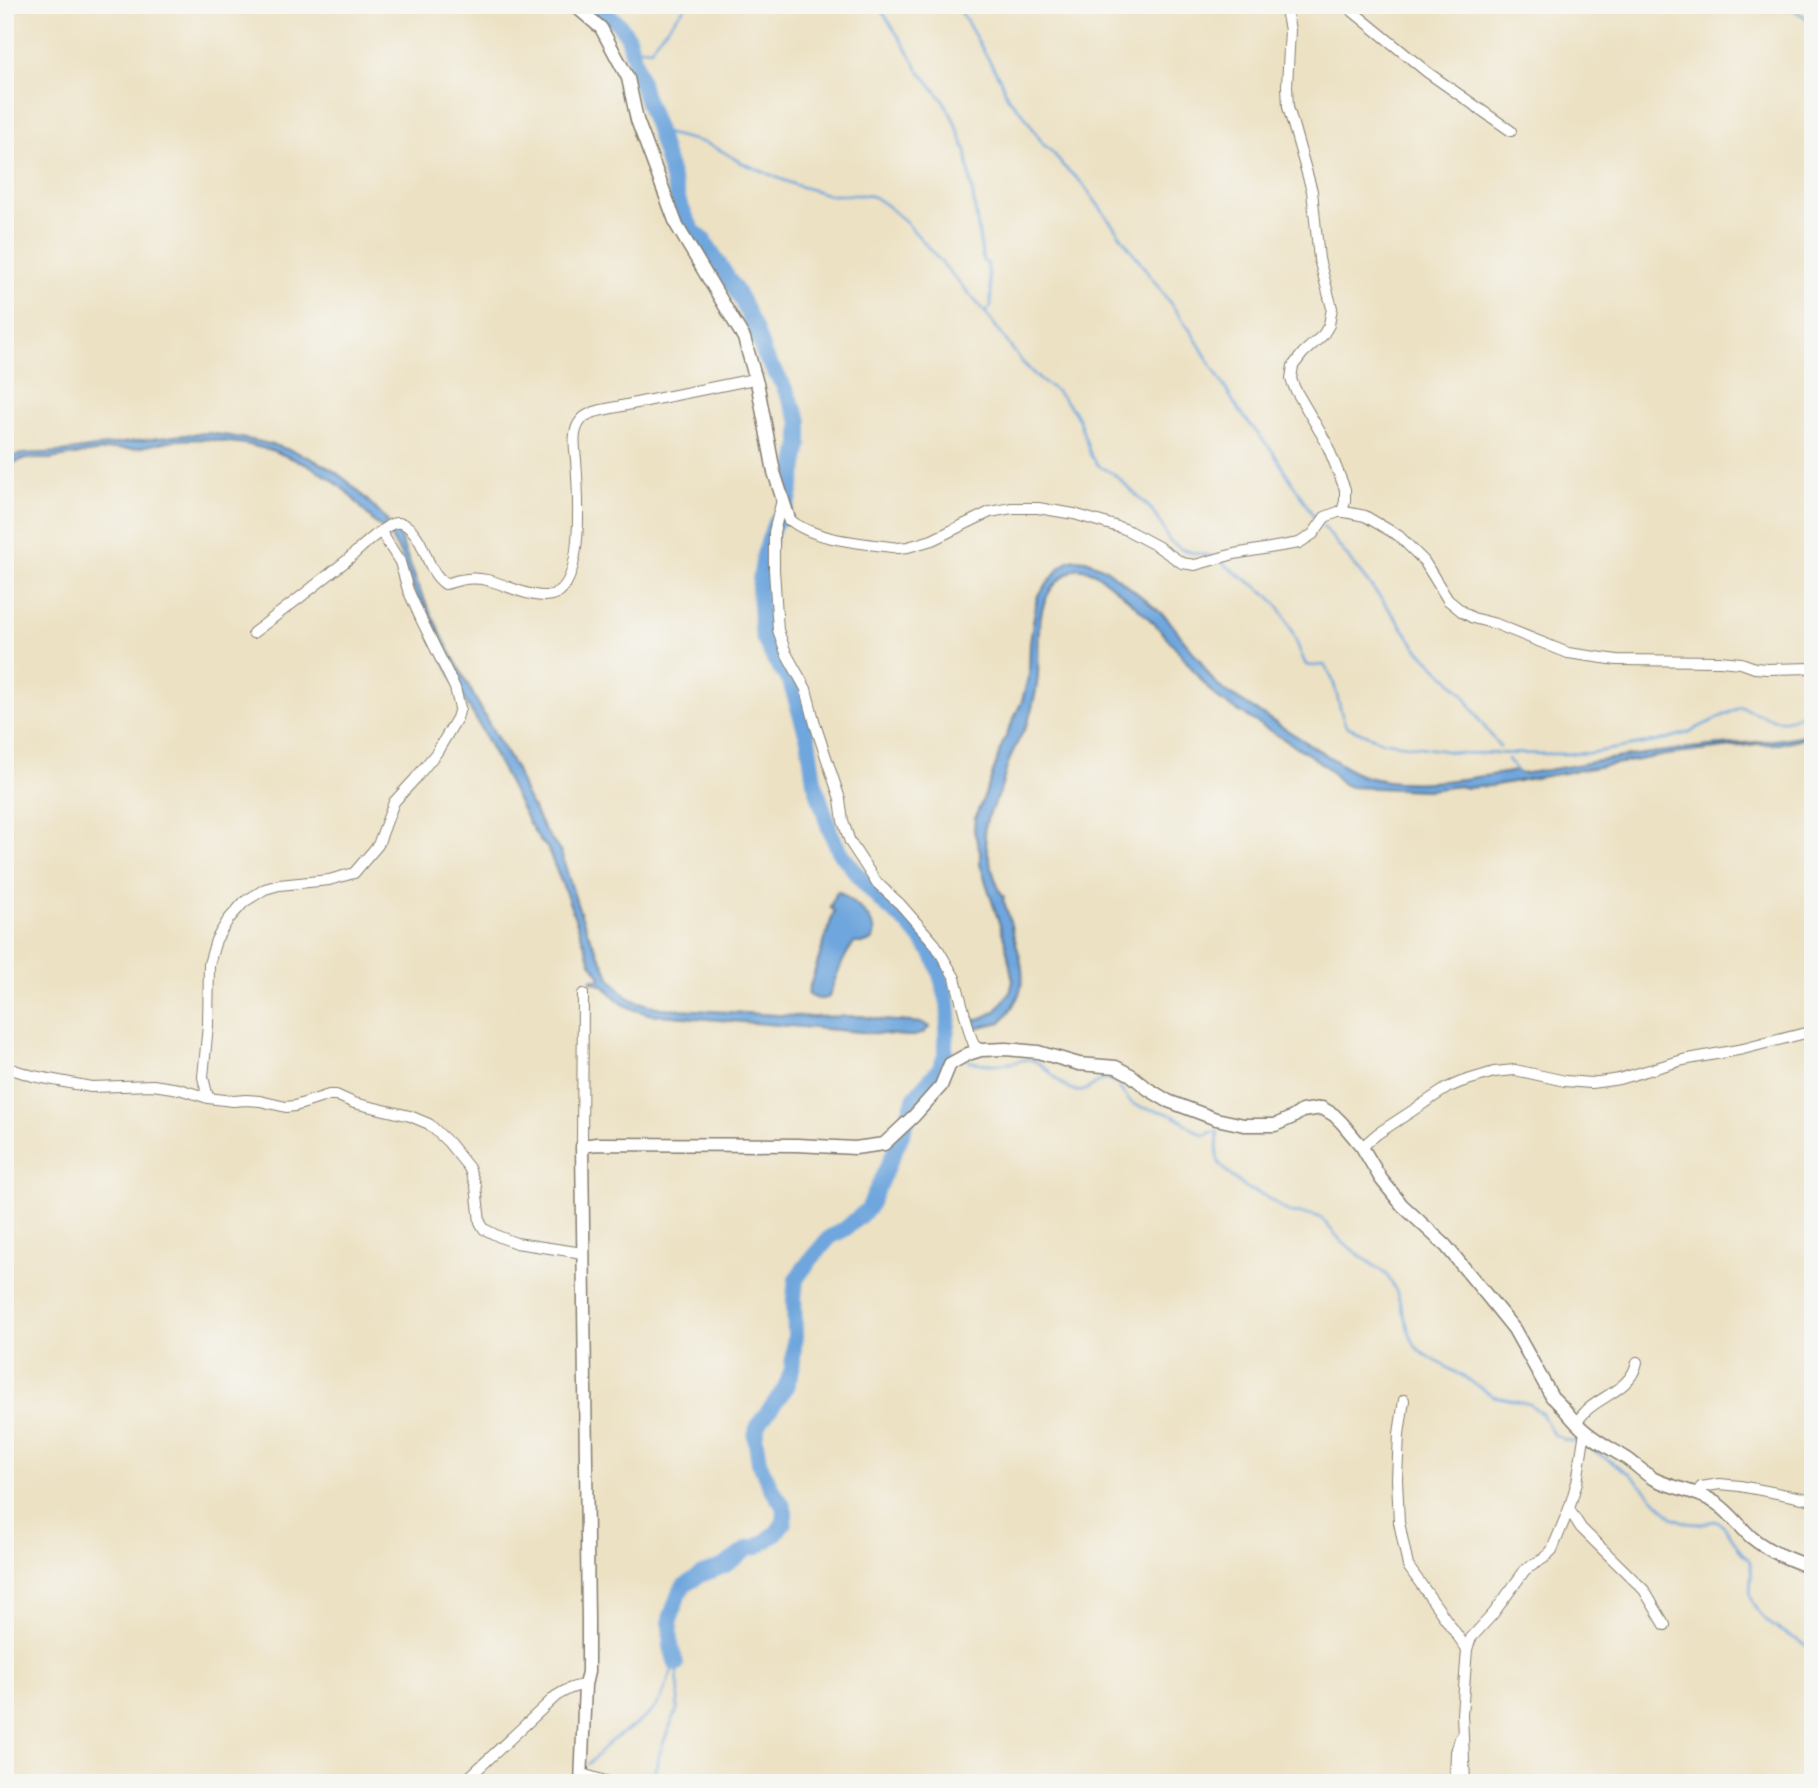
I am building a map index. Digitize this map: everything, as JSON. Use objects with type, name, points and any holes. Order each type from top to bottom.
[{"type":"street","points":[[574,5],[601,28],[628,78],[637,120],[677,226],[744,338],[758,387],[774,472],[789,519],[798,527],[821,535],[898,548],[932,540],[971,520],[999,510],[1049,509],[1125,529],[1182,563],[1195,565],[1234,554],[1299,543],[1313,534],[1325,517],[1331,513],[1342,512],[1365,516],[1399,536],[1424,561],[1448,600],[1464,613],[1568,653],[1617,660],[1720,661],[1767,669],[1813,668]]},
{"type":"street","points":[[1285,5],[1290,30],[1288,107],[1312,191],[1319,259],[1332,308],[1329,325],[1319,340],[1303,353],[1293,366],[1291,379],[1326,442],[1345,489],[1342,512]]},
{"type":"street","points":[[1345,5],[1427,72],[1511,131]]},
{"type":"street","points":[[253,633],[394,523],[408,526],[421,544],[433,572],[445,584],[474,578],[534,595],[560,591],[570,574],[576,553],[575,436],[581,420],[594,412],[754,380]]},
{"type":"street","points":[[782,499],[774,532],[778,630],[786,653],[806,689],[840,799],[850,842],[876,882],[900,904],[935,944],[956,978],[974,1045],[981,1050]]},
{"type":"street","points":[[208,1098],[203,1077],[208,1025],[209,964],[212,950],[228,920],[244,902],[265,890],[279,885],[321,881],[354,873],[378,845],[394,802],[436,752],[457,718],[460,708],[455,688],[421,620],[400,562],[381,532]]},
{"type":"street","points":[[583,994],[583,1253],[589,1594],[588,1672],[585,1685],[581,1778],[612,1783]]},
{"type":"street","points":[[1362,1147],[1377,1134],[1447,1088],[1494,1072],[1515,1070],[1565,1081],[1591,1083],[1619,1079],[1682,1060],[1743,1049],[1813,1031]]},
{"type":"street","points":[[582,1146],[797,1145],[855,1148],[884,1144],[941,1086],[950,1064],[981,1050],[1026,1050],[1079,1063],[1116,1067],[1168,1101],[1216,1119],[1244,1125],[1275,1125],[1302,1111],[1322,1108],[1342,1122],[1402,1205],[1446,1246],[1504,1316],[1552,1397],[1581,1427],[1650,1476],[1669,1486],[1697,1493],[1724,1509],[1751,1537],[1768,1549],[1813,1567]]},
{"type":"street","points":[[5,1067],[33,1076],[91,1087],[153,1085],[208,1098],[260,1101],[286,1107],[336,1095],[354,1103],[410,1116],[429,1124],[469,1168],[476,1186],[480,1222],[484,1229],[516,1242],[583,1253]]},
{"type":"street","points":[[1465,1783],[1462,1714],[1467,1649],[1471,1637],[1493,1614],[1525,1570],[1552,1550],[1577,1482],[1581,1427],[1586,1410],[1627,1382],[1635,1372],[1637,1362]]},
{"type":"street","points":[[1404,1400],[1397,1479],[1399,1522],[1408,1566],[1467,1649]]},
{"type":"street","points":[[1697,1493],[1701,1487],[1720,1484],[1813,1500]]},
{"type":"street","points":[[1569,1508],[1581,1528],[1644,1590],[1665,1625]]},
{"type":"street","points":[[463,1783],[556,1696],[568,1689],[585,1685]]},
{"type":"street","points":[[1455,1783],[1456,1752],[1463,1726],[1462,1714]]},
{"type":"water","points":[[208,433],[291,450],[322,464],[351,484],[389,523],[382,528],[375,523],[348,493],[310,466],[274,451],[245,444],[206,439],[174,440],[133,449],[114,449],[49,459],[24,459],[5,466],[5,459],[19,455],[63,452]]},
{"type":"water","points":[[391,531],[399,535],[421,593],[446,644],[516,770],[525,794],[544,829],[561,853],[588,933],[611,979],[625,995],[635,1001],[660,1008],[812,1017],[861,1016],[923,1023],[928,1029],[924,1033],[907,1036],[649,1014],[625,1005],[603,986],[591,981],[601,977],[591,962],[547,847],[529,823],[476,719],[456,686],[422,612],[400,553],[389,534]]},
{"type":"water","points":[[1075,559],[1086,560],[1105,568],[1167,618],[1222,689],[1355,773],[1373,779],[1414,783],[1517,771],[1521,774],[1706,746],[1768,741],[1813,733],[1813,736],[1778,744],[1666,755],[1490,786],[1427,790],[1350,787],[1341,783],[1329,769],[1311,756],[1220,700],[1136,606],[1095,573],[1078,568],[1058,581],[1045,601],[1040,619],[1038,675],[1031,712],[1013,750],[985,826],[990,863],[1004,897],[1020,959],[1021,989],[1001,1022],[976,1028],[971,1023],[995,1012],[1010,992],[1013,981],[1005,941],[980,864],[980,851],[974,831],[975,818],[1002,745],[1022,701],[1029,674],[1030,642],[1037,597],[1060,568]]},
{"type":"water","points":[[838,891],[865,913],[875,931],[873,940],[854,943],[842,962],[829,997],[813,998],[808,995],[809,989],[834,911],[830,907]]},
{"type":"waterway","points":[[595,5],[619,24],[628,37],[680,205],[693,231],[704,240],[740,297],[765,357],[782,383],[800,421],[800,444],[790,497],[774,525],[764,555],[759,588],[763,637],[793,691],[808,739],[814,781],[839,851],[865,884],[909,925],[931,951],[948,1002],[949,1017],[945,1056],[939,1069],[915,1097],[901,1137],[868,1209],[845,1229],[830,1237],[796,1279],[792,1369],[785,1389],[758,1425],[755,1436],[759,1462],[782,1504],[784,1522],[766,1541],[684,1586],[670,1619],[671,1646],[676,1664]]},
{"type":"waterway","points":[[632,51],[651,49],[687,5]]},
{"type":"waterway","points":[[878,5],[918,69],[943,100],[966,151],[983,261],[987,263],[991,290],[991,307],[985,312]]},
{"type":"waterway","points":[[957,5],[1000,79],[1008,98],[1022,112],[1043,144],[1082,183],[1192,333],[1239,411],[1273,452],[1316,520]]},
{"type":"waterway","points":[[1786,5],[1813,22]]},
{"type":"waterway","points":[[657,129],[705,143],[740,162],[795,185],[830,195],[866,195],[886,205],[905,221],[985,312],[1022,362],[1041,381],[1055,390],[1073,410],[1091,456],[1099,466],[1114,474],[1151,509],[1169,541],[1181,549],[1213,556]]},
{"type":"waterway","points":[[1323,526],[1417,648],[1462,692],[1500,747]]},
{"type":"waterway","points":[[1221,561],[1262,590],[1280,608],[1306,665],[1324,665],[1335,687],[1346,726],[1381,741],[1459,753],[1590,753],[1659,741],[1687,733],[1741,707],[1770,718],[1786,720],[1803,712],[1813,703]]},
{"type":"waterway","points":[[1508,759],[1517,771]]},
{"type":"waterway","points":[[945,1042],[951,1056],[955,1057]]},
{"type":"waterway","points":[[968,1061],[1000,1064],[1032,1060],[1076,1091],[1085,1090],[1101,1081],[1110,1081],[1137,1106],[1168,1114],[1205,1135],[1218,1132],[1217,1156],[1219,1163],[1229,1174],[1246,1188],[1263,1195],[1290,1213],[1321,1218],[1342,1242],[1387,1275],[1396,1291],[1411,1337],[1416,1347],[1424,1354],[1493,1396],[1530,1404],[1542,1414],[1553,1434],[1579,1443]]},
{"type":"waterway","points":[[1585,1445],[1630,1474],[1672,1517],[1687,1523],[1715,1521],[1722,1525],[1749,1559],[1750,1592],[1757,1609],[1769,1623],[1813,1650]]},
{"type":"waterway","points":[[588,1764],[611,1741],[640,1722],[655,1708],[676,1664]]},
{"type":"waterway","points":[[651,1783],[663,1743],[677,1710],[679,1692],[676,1664]]}]
